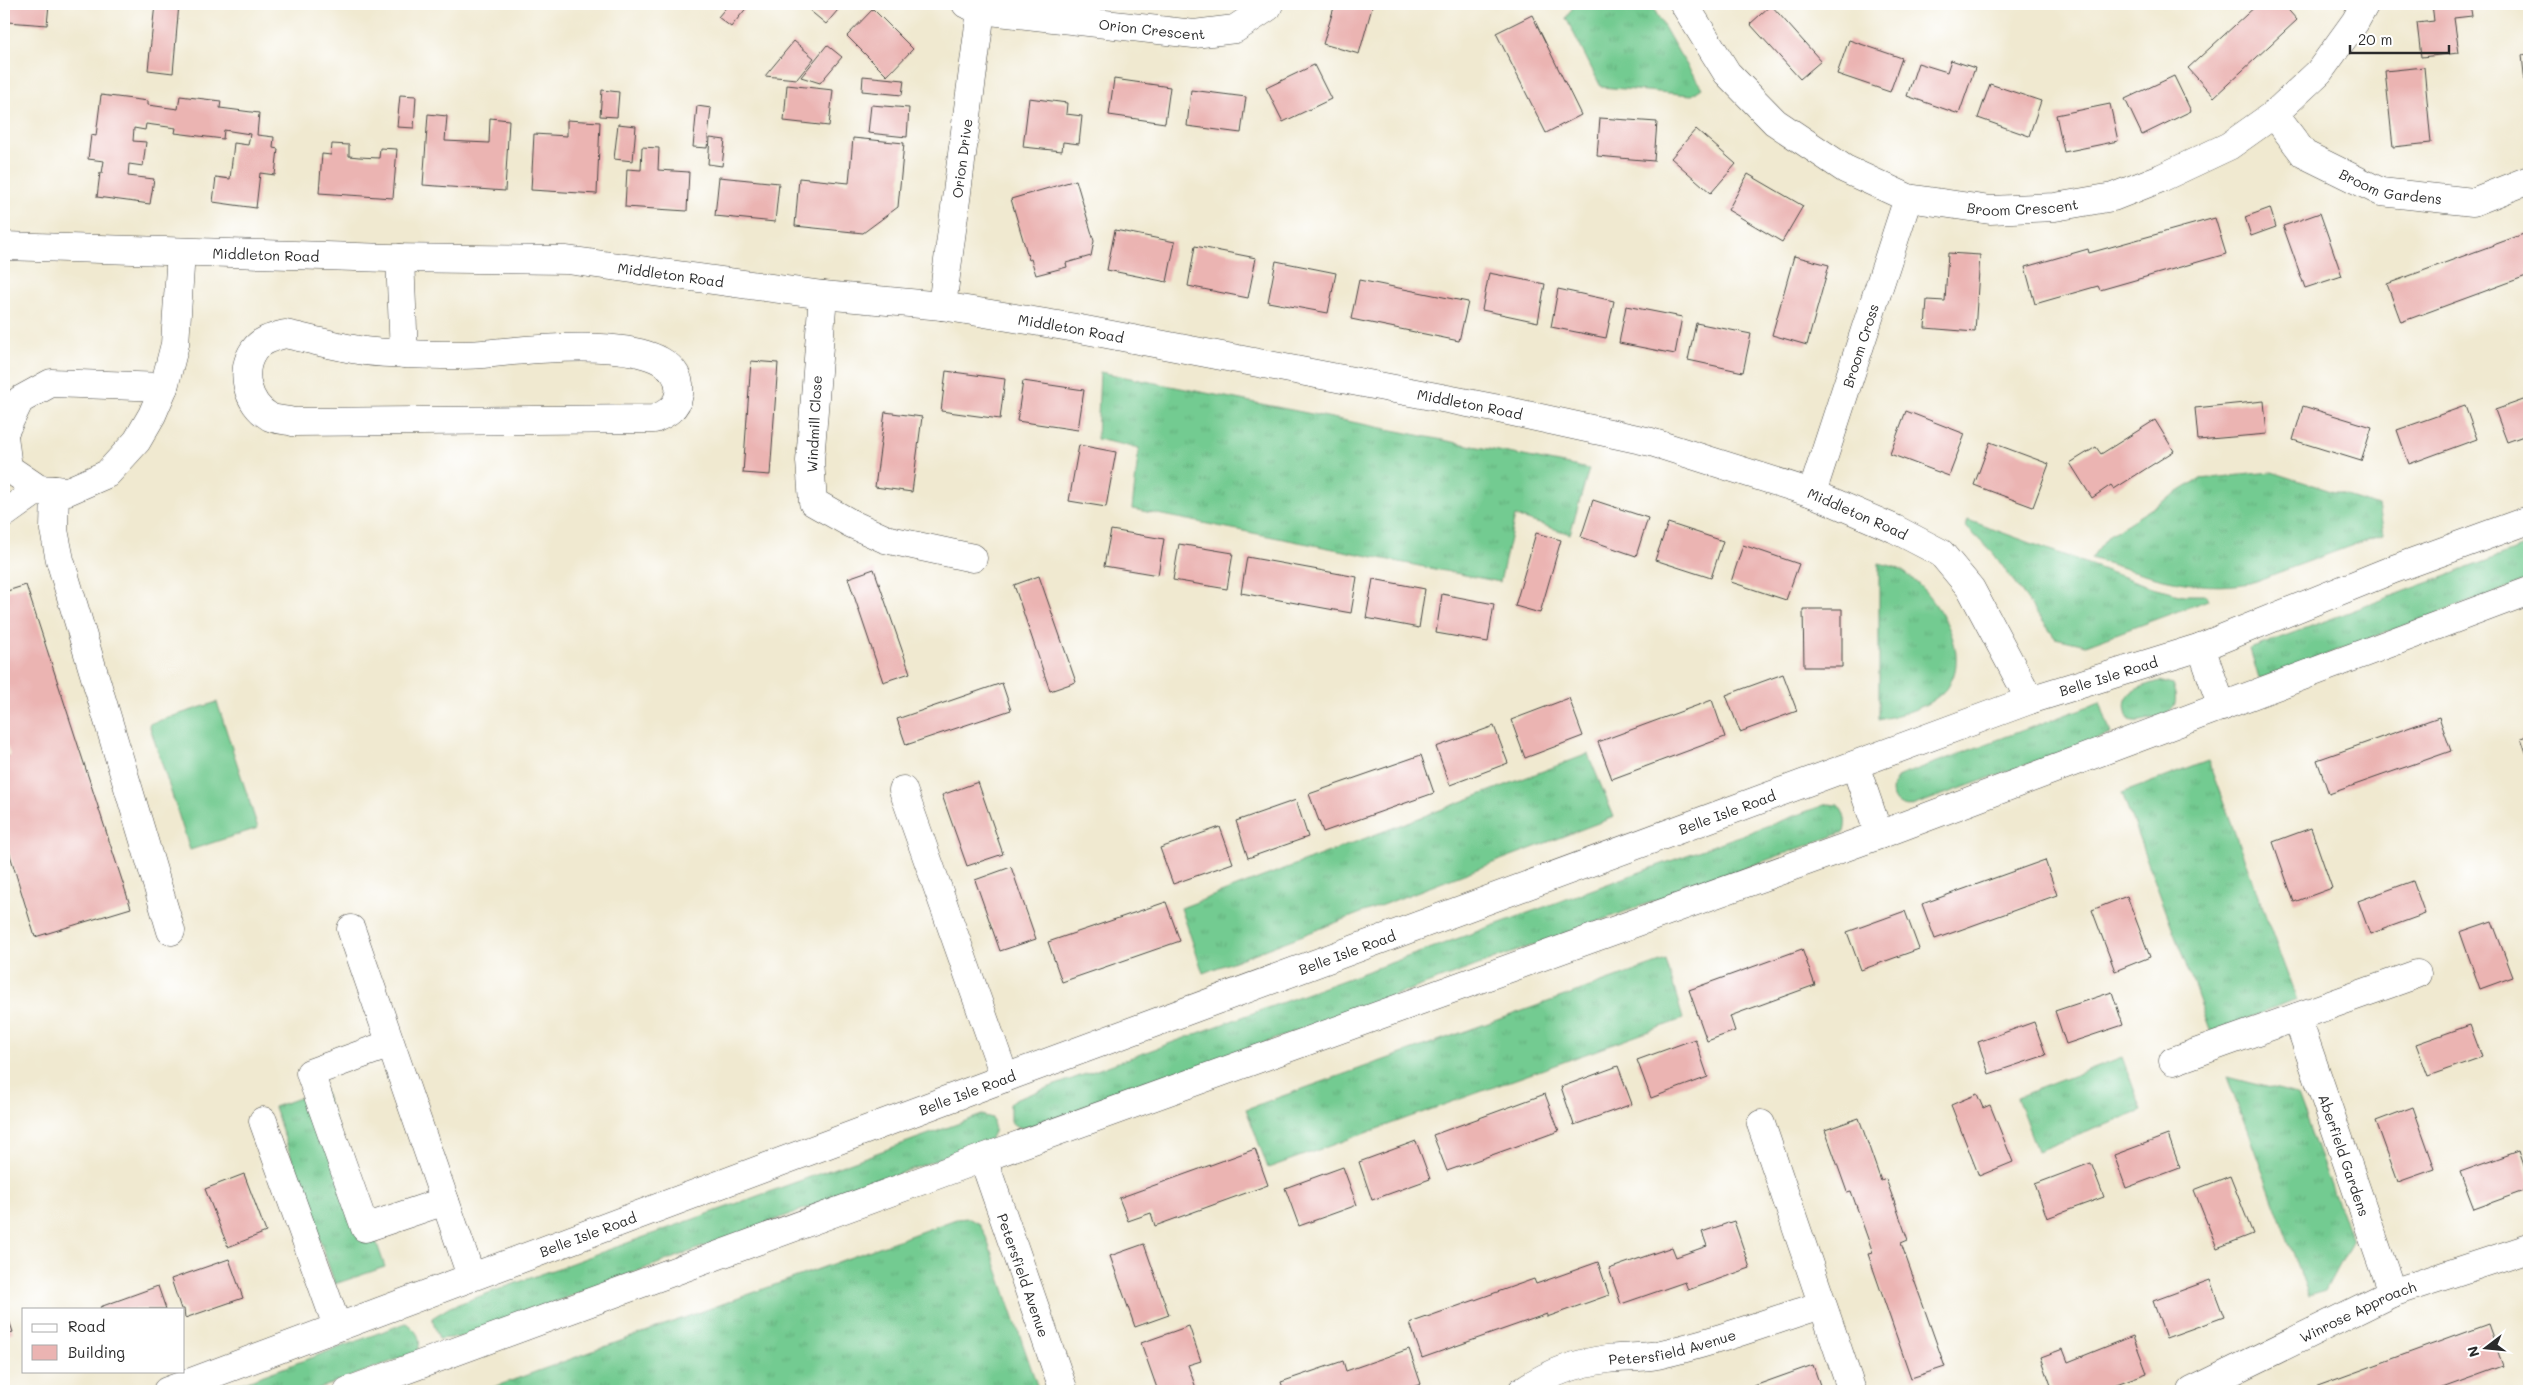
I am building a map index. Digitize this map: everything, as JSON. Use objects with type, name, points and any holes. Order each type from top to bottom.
[{"type":"street","name":"Orion Crescent","points":[[973,7],[1194,34],[1235,29],[1268,7],[1269,4]]},
{"type":"street","name":"Broom Crescent","points":[[1684,4],[1727,73],[1775,122],[1845,169],[1908,198],[1990,210],[2055,207],[2113,197],[2160,178],[2229,146],[2274,114],[2319,72],[2355,22],[2365,4]]},
{"type":"street","name":"Orion Drive","points":[[942,306],[973,7]]},
{"type":"street","name":"Broom Gardens","points":[[2274,114],[2304,154],[2380,192],[2472,202],[2529,180]]},
{"type":"street","name":"Broom Cross","points":[[1812,493],[1908,198]]},
{"type":"street","name":"Middleton Road","points":[[4,246],[400,258],[567,260],[823,294],[942,306],[1070,327],[1499,409],[1651,442],[1812,493],[1895,529],[1941,553],[1971,589],[2030,700]]},
{"type":"street","points":[[164,387],[51,383],[20,400],[4,434],[8,468],[47,490],[68,491],[107,474],[137,441],[152,415],[164,387],[175,344],[181,252]]},
{"type":"street","points":[[400,258],[404,354]]},
{"type":"street","name":"Windmill Close","points":[[823,294],[810,460],[813,502],[852,524],[885,539],[973,558]]},
{"type":"street","points":[[285,334],[360,351],[404,354],[484,354],[517,349],[616,348],[665,364],[680,385],[679,396],[675,405],[666,413],[654,419],[293,422],[272,418],[260,409],[248,388],[247,365],[254,349],[267,339],[285,334]]},
{"type":"street","points":[[4,514],[47,490]]},
{"type":"street","points":[[47,490],[60,560],[172,931]]},
{"type":"street","name":"Belle Isle Road","points":[[167,1391],[471,1276],[2030,700],[2201,648],[2394,569],[2529,520]]},
{"type":"street","points":[[348,1391],[983,1158],[1879,835],[2529,591]]},
{"type":"street","points":[[2201,648],[2222,706]]},
{"type":"street","points":[[1855,766],[1879,835]]},
{"type":"street","points":[[903,790],[1005,1078]]},
{"type":"street","points":[[351,929],[471,1276]]},
{"type":"street","points":[[2173,1062],[2417,974]]},
{"type":"street","name":"Aberfield Gardens","points":[[2296,1017],[2392,1293]]},
{"type":"street","points":[[390,1044],[310,1073],[365,1228],[445,1201]]},
{"type":"street","points":[[263,1121],[337,1326]]},
{"type":"street","points":[[1761,1124],[1852,1391]]},
{"type":"street","name":"Petersfield Avenue","points":[[983,1158],[1064,1391]]},
{"type":"street","name":"Winrose Approach","points":[[2192,1391],[2392,1293],[2529,1248]]},
{"type":"street","name":"Petersfield Avenue","points":[[1522,1391],[1534,1382],[1566,1369],[1607,1359],[1655,1356],[1697,1345],[1822,1305]]},
{"type":"green space","points":[[1575,4],[1651,4],[1702,88],[1692,95],[1601,87],[1566,18]]},
{"type":"green space","points":[[1100,372],[1589,469],[1570,534],[1515,516],[1500,582],[1132,509],[1139,448],[1097,439]]},
{"type":"green space","points":[[2272,472],[2378,506],[2383,534],[2250,583],[2230,585],[2209,586],[2189,584],[2150,576],[2091,558],[2109,535],[2199,479]]},
{"type":"green space","points":[[1968,520],[2148,586],[2184,595],[2206,595],[2208,600],[2086,645],[2055,638],[1993,553],[1966,527]]},
{"type":"green space","points":[[2529,545],[2529,580],[2259,679],[2250,649]]},
{"type":"green space","points":[[1879,563],[1901,570],[1928,595],[1950,630],[1955,649],[1956,667],[1950,684],[1936,698],[1909,712],[1879,720]]},
{"type":"green space","points":[[2160,681],[2172,685],[2175,697],[2174,706],[2162,715],[2146,720],[2129,720],[2125,703],[2128,697],[2132,692],[2144,686]]},
{"type":"green space","points":[[217,702],[258,828],[190,850],[149,724]]},
{"type":"green space","points":[[2100,702],[2111,734],[1909,807],[1898,804],[1893,796],[1893,786],[1899,776]]},
{"type":"green space","points":[[1588,754],[1614,817],[1203,973],[1181,908]]},
{"type":"green space","points":[[2208,761],[2297,1000],[2211,1032],[2122,793]]},
{"type":"green space","points":[[1827,804],[1838,805],[1842,811],[1845,817],[1844,832],[1036,1126],[1019,1127],[1010,1121],[1010,1104],[1017,1099]]},
{"type":"green space","points":[[1666,960],[1683,1019],[1268,1168],[1246,1109]]},
{"type":"green space","points":[[2122,1057],[2142,1111],[2037,1151],[2017,1097]]},
{"type":"green space","points":[[2227,1077],[2297,1095],[2352,1242],[2326,1291],[2309,1296]]},
{"type":"green space","points":[[324,1089],[385,1267],[335,1284],[274,1107]]},
{"type":"green space","points":[[982,1115],[992,1118],[995,1130],[990,1140],[461,1337],[439,1339],[432,1318],[450,1307]]},
{"type":"green space","points":[[968,1218],[979,1224],[985,1234],[1039,1391],[483,1391],[956,1219]]},
{"type":"green space","points":[[406,1323],[418,1336],[419,1347],[417,1352],[312,1391],[220,1391]]},
{"type":"building","points":[[8,4],[49,4],[47,25],[7,22]]},
{"type":"building","points":[[155,4],[179,4],[173,73],[148,70]]},
{"type":"building","points":[[729,4],[745,4],[748,6],[731,27],[718,17]]},
{"type":"building","points":[[802,4],[843,4],[826,24]]},
{"type":"building","points":[[1335,4],[1373,4],[1359,54],[1323,44]]},
{"type":"building","points":[[2258,4],[2283,4],[2297,20],[2214,97],[2188,68]]},
{"type":"building","points":[[2432,4],[2470,4],[2472,16],[2454,18],[2459,53],[2421,57],[2417,23],[2434,21]]},
{"type":"building","points":[[1771,5],[1821,61],[1800,79],[1750,24]]},
{"type":"building","points":[[873,9],[913,49],[887,76],[847,36]]},
{"type":"building","points":[[1532,15],[1581,115],[1546,133],[1496,33]]},
{"type":"building","points":[[1849,40],[1902,58],[1890,92],[1837,74]]},
{"type":"building","points":[[794,41],[814,58],[797,79],[765,76]]},
{"type":"building","points":[[827,45],[842,57],[820,83],[801,77]]},
{"type":"building","points":[[2529,54],[2529,112],[2528,112],[2522,55]]},
{"type":"building","points":[[1951,60],[1975,68],[1959,114],[1907,96],[1918,63],[1947,72]]},
{"type":"building","points":[[1314,65],[1331,99],[1283,122],[1266,88]]},
{"type":"building","points":[[2424,67],[2431,143],[2393,147],[2385,71]]},
{"type":"building","points":[[863,76],[904,80],[902,95],[862,91]]},
{"type":"building","points":[[2174,76],[2191,111],[2142,135],[2125,99]]},
{"type":"building","points":[[1114,79],[1170,87],[1165,123],[1109,115]]},
{"type":"building","points":[[1990,84],[2041,101],[2029,136],[1978,118]]},
{"type":"building","points":[[787,85],[833,90],[829,126],[784,121]]},
{"type":"building","points":[[602,90],[619,92],[617,117],[600,116]]},
{"type":"building","points":[[1191,90],[1246,97],[1241,133],[1187,126]]},
{"type":"building","points":[[101,95],[148,101],[148,105],[178,109],[180,96],[221,101],[220,108],[259,113],[257,135],[274,137],[273,148],[278,149],[275,175],[260,173],[256,208],[213,202],[216,177],[230,179],[234,143],[248,145],[250,134],[224,130],[223,139],[175,133],[176,128],[146,124],[145,130],[134,128],[133,141],[146,142],[143,166],[129,164],[128,176],[154,179],[150,204],[97,197],[100,173],[102,173],[104,161],[88,159],[91,135],[96,136]]},
{"type":"building","points":[[400,95],[416,96],[414,128],[397,127]]},
{"type":"building","points":[[1029,98],[1067,103],[1066,114],[1082,116],[1079,144],[1063,142],[1062,151],[1023,147]]},
{"type":"building","points":[[2110,104],[2118,141],[2064,152],[2056,115]]},
{"type":"building","points":[[871,105],[909,108],[907,137],[868,133]]},
{"type":"building","points":[[697,106],[711,108],[707,148],[693,147]]},
{"type":"building","points":[[428,114],[447,116],[445,141],[489,143],[490,118],[509,120],[505,191],[423,185]]},
{"type":"building","points":[[1600,118],[1657,122],[1654,161],[1597,156]]},
{"type":"building","points":[[567,120],[600,122],[597,194],[531,190],[534,134],[567,136]]},
{"type":"building","points":[[618,124],[636,126],[633,161],[614,159]]},
{"type":"building","points":[[1696,129],[1736,164],[1711,193],[1671,158]]},
{"type":"building","points":[[710,138],[725,140],[722,166],[708,164]]},
{"type":"building","points":[[853,138],[904,143],[898,207],[863,233],[795,226],[799,178],[849,183]]},
{"type":"building","points":[[332,144],[349,145],[349,156],[359,157],[379,158],[380,148],[397,149],[393,198],[319,193],[322,154],[331,155]]},
{"type":"building","points":[[642,147],[659,148],[658,170],[689,172],[687,211],[625,207],[627,169],[641,170]]},
{"type":"building","points":[[1748,174],[1803,206],[1782,242],[1728,210]]},
{"type":"building","points":[[719,177],[779,183],[775,222],[715,216]]},
{"type":"building","points":[[1076,180],[1094,241],[1091,256],[1066,263],[1067,267],[1036,275],[1031,259],[1029,260],[1011,199]]},
{"type":"building","points":[[2270,208],[2276,227],[2251,236],[2245,217]]},
{"type":"building","points":[[2320,213],[2342,276],[2305,288],[2283,226]]},
{"type":"building","points":[[2215,218],[2226,254],[2100,290],[2098,286],[2035,304],[2025,267],[2088,249],[2089,253]]},
{"type":"building","points":[[1115,230],[1175,242],[1167,282],[1107,270]]},
{"type":"building","points":[[2529,232],[2529,275],[2401,322],[2387,284]]},
{"type":"building","points":[[1195,246],[1256,258],[1248,298],[1188,286]]},
{"type":"building","points":[[1948,253],[1980,255],[1975,332],[1925,328],[1927,300],[1945,301]]},
{"type":"building","points":[[1794,256],[1829,265],[1807,345],[1772,335]]},
{"type":"building","points":[[1276,261],[1336,273],[1328,313],[1268,302]]},
{"type":"building","points":[[1489,273],[1545,284],[1538,322],[1482,310]]},
{"type":"building","points":[[1359,280],[1468,302],[1459,341],[1351,319]]},
{"type":"building","points":[[1558,289],[1614,301],[1606,338],[1551,327]]},
{"type":"building","points":[[1626,306],[1682,317],[1675,354],[1619,343]]},
{"type":"building","points":[[1696,323],[1751,334],[1743,372],[1688,360]]},
{"type":"building","points":[[751,361],[778,363],[770,475],[743,473]]},
{"type":"building","points":[[946,371],[1005,379],[1000,419],[941,411]]},
{"type":"building","points":[[1023,381],[1084,390],[1078,430],[1017,421]]},
{"type":"building","points":[[2529,398],[2529,434],[2507,442],[2495,410]]},
{"type":"building","points":[[2264,401],[2267,434],[2198,440],[2195,408]]},
{"type":"building","points":[[2303,406],[2372,427],[2361,461],[2293,440]]},
{"type":"building","points":[[2465,406],[2477,439],[2409,464],[2397,430]]},
{"type":"building","points":[[1906,411],[1965,434],[1949,476],[1890,454]]},
{"type":"building","points":[[885,412],[922,417],[912,492],[875,487]]},
{"type":"building","points":[[2155,420],[2174,451],[2114,489],[2111,485],[2092,498],[2070,463],[2096,447],[2101,454]]},
{"type":"building","points":[[1990,442],[2049,464],[2033,507],[1974,485]]},
{"type":"building","points":[[1079,445],[1116,452],[1106,507],[1069,501]]},
{"type":"building","points":[[1593,500],[1648,518],[1636,556],[1581,537]]},
{"type":"building","points":[[1668,523],[1723,541],[1711,578],[1655,560]]},
{"type":"building","points":[[1111,530],[1164,539],[1158,575],[1104,566]]},
{"type":"building","points":[[1536,533],[1561,540],[1540,613],[1515,606]]},
{"type":"building","points":[[1179,544],[1233,553],[1227,589],[1173,580]]},
{"type":"building","points":[[1743,545],[1799,564],[1786,600],[1731,582]]},
{"type":"building","points":[[1247,557],[1357,577],[1351,613],[1241,593]]},
{"type":"building","points":[[874,569],[910,673],[883,682],[848,578]]},
{"type":"building","points":[[1039,576],[1076,682],[1050,691],[1014,585]]},
{"type":"building","points":[[1373,579],[1425,589],[1419,628],[1366,618]]},
{"type":"building","points":[[26,585],[131,908],[35,937],[4,835],[4,757],[10,755],[4,735],[4,592]]},
{"type":"building","points":[[1442,594],[1494,604],[1488,642],[1436,633]]},
{"type":"building","points":[[1803,609],[1842,609],[1842,667],[1804,667]]},
{"type":"building","points":[[1783,674],[1797,711],[1740,732],[1726,695]]},
{"type":"building","points":[[1002,683],[1011,710],[906,745],[897,719]]},
{"type":"building","points":[[1569,698],[1583,736],[1525,758],[1511,720]]},
{"type":"building","points":[[1712,700],[1725,737],[1612,779],[1598,742]]},
{"type":"building","points":[[2439,717],[2451,751],[2329,794],[2317,760]]},
{"type":"building","points":[[1494,726],[1508,763],[1450,785],[1436,747]]},
{"type":"building","points":[[2529,735],[2529,761],[2521,738]]},
{"type":"building","points":[[1421,755],[1434,793],[1323,832],[1309,794]]},
{"type":"building","points":[[978,782],[1003,854],[967,866],[942,795]]},
{"type":"building","points":[[1296,800],[1308,837],[1248,858],[1236,821]]},
{"type":"building","points":[[1220,827],[1233,863],[1173,884],[1160,848]]},
{"type":"building","points":[[2311,828],[2332,888],[2294,902],[2273,842]]},
{"type":"building","points":[[2045,860],[2057,895],[1935,939],[1922,904]]},
{"type":"building","points":[[1011,867],[1036,939],[1000,951],[975,880]]},
{"type":"building","points":[[2413,881],[2425,914],[2370,934],[2358,901]]},
{"type":"building","points":[[2127,896],[2150,957],[2115,971],[2092,910]]},
{"type":"building","points":[[1166,902],[1180,941],[1062,982],[1048,942]]},
{"type":"building","points":[[1905,911],[1919,949],[1861,970],[1847,932]]},
{"type":"building","points":[[2492,921],[2513,977],[2480,989],[2460,932]]},
{"type":"building","points":[[1802,949],[1815,985],[1730,1016],[1735,1031],[1707,1041],[1689,990]]},
{"type":"building","points":[[2112,992],[2123,1025],[2066,1044],[2055,1011]]},
{"type":"building","points":[[2034,1022],[2046,1055],[1989,1074],[1978,1042]]},
{"type":"building","points":[[2470,1025],[2482,1057],[2428,1076],[2416,1044]]},
{"type":"building","points":[[1695,1039],[1708,1077],[1651,1098],[1637,1060]]},
{"type":"building","points":[[1618,1066],[1632,1104],[1574,1125],[1561,1087]]},
{"type":"building","points":[[1545,1094],[1559,1131],[1447,1171],[1433,1135]]},
{"type":"building","points":[[1977,1094],[1983,1108],[1990,1105],[2013,1162],[1979,1176],[1951,1105]]},
{"type":"building","points":[[2413,1107],[2435,1169],[2398,1182],[2376,1121]]},
{"type":"building","points":[[1859,1118],[1881,1181],[1886,1179],[1908,1240],[1901,1243],[1945,1367],[1911,1378],[1868,1254],[1873,1253],[1851,1191],[1847,1192],[1825,1130]]},
{"type":"building","points":[[2168,1135],[2180,1168],[2126,1188],[2114,1155]]},
{"type":"building","points":[[1416,1141],[1430,1179],[1372,1200],[1359,1162]]},
{"type":"building","points":[[1255,1149],[1268,1185],[1155,1226],[1151,1213],[1128,1221],[1119,1198]]},
{"type":"building","points":[[2519,1151],[2529,1180],[2529,1189],[2474,1209],[2460,1172]]},
{"type":"building","points":[[2091,1163],[2104,1197],[2047,1218],[2035,1184]]},
{"type":"building","points":[[1343,1167],[1357,1205],[1299,1226],[1285,1188]]},
{"type":"building","points":[[244,1174],[266,1232],[228,1247],[205,1189]]},
{"type":"building","points":[[2230,1176],[2253,1234],[2217,1248],[2194,1190]]},
{"type":"building","points":[[1734,1221],[1750,1268],[1688,1290],[1685,1282],[1621,1304],[1609,1269],[1672,1247],[1676,1257],[1707,1246],[1702,1232]]},
{"type":"building","points":[[1144,1244],[1169,1315],[1135,1327],[1110,1256]]},
{"type":"building","points":[[229,1259],[243,1298],[185,1318],[185,1308],[181,1308],[171,1279]]},
{"type":"building","points":[[1598,1262],[1609,1295],[1547,1317],[1547,1314],[1422,1358],[1410,1323],[1534,1279],[1536,1284]]},
{"type":"building","points":[[2210,1280],[2224,1317],[2166,1338],[2153,1301]]},
{"type":"building","points":[[158,1286],[166,1308],[100,1308]]},
{"type":"building","points":[[4,1306],[13,1332],[4,1335]]},
{"type":"building","points":[[2488,1324],[2503,1366],[2434,1391],[2304,1391]]},
{"type":"building","points":[[1189,1326],[1201,1361],[1188,1365],[1197,1391],[1158,1391],[1141,1343]]},
{"type":"building","points":[[2133,1336],[2147,1373],[2097,1391],[2053,1391],[2041,1357],[2063,1349],[2068,1362]]},
{"type":"building","points":[[1409,1349],[1421,1384],[1401,1391],[1284,1391],[1281,1382],[1343,1361],[1346,1371]]},
{"type":"building","points":[[1813,1365],[1822,1391],[1740,1391]]}]
